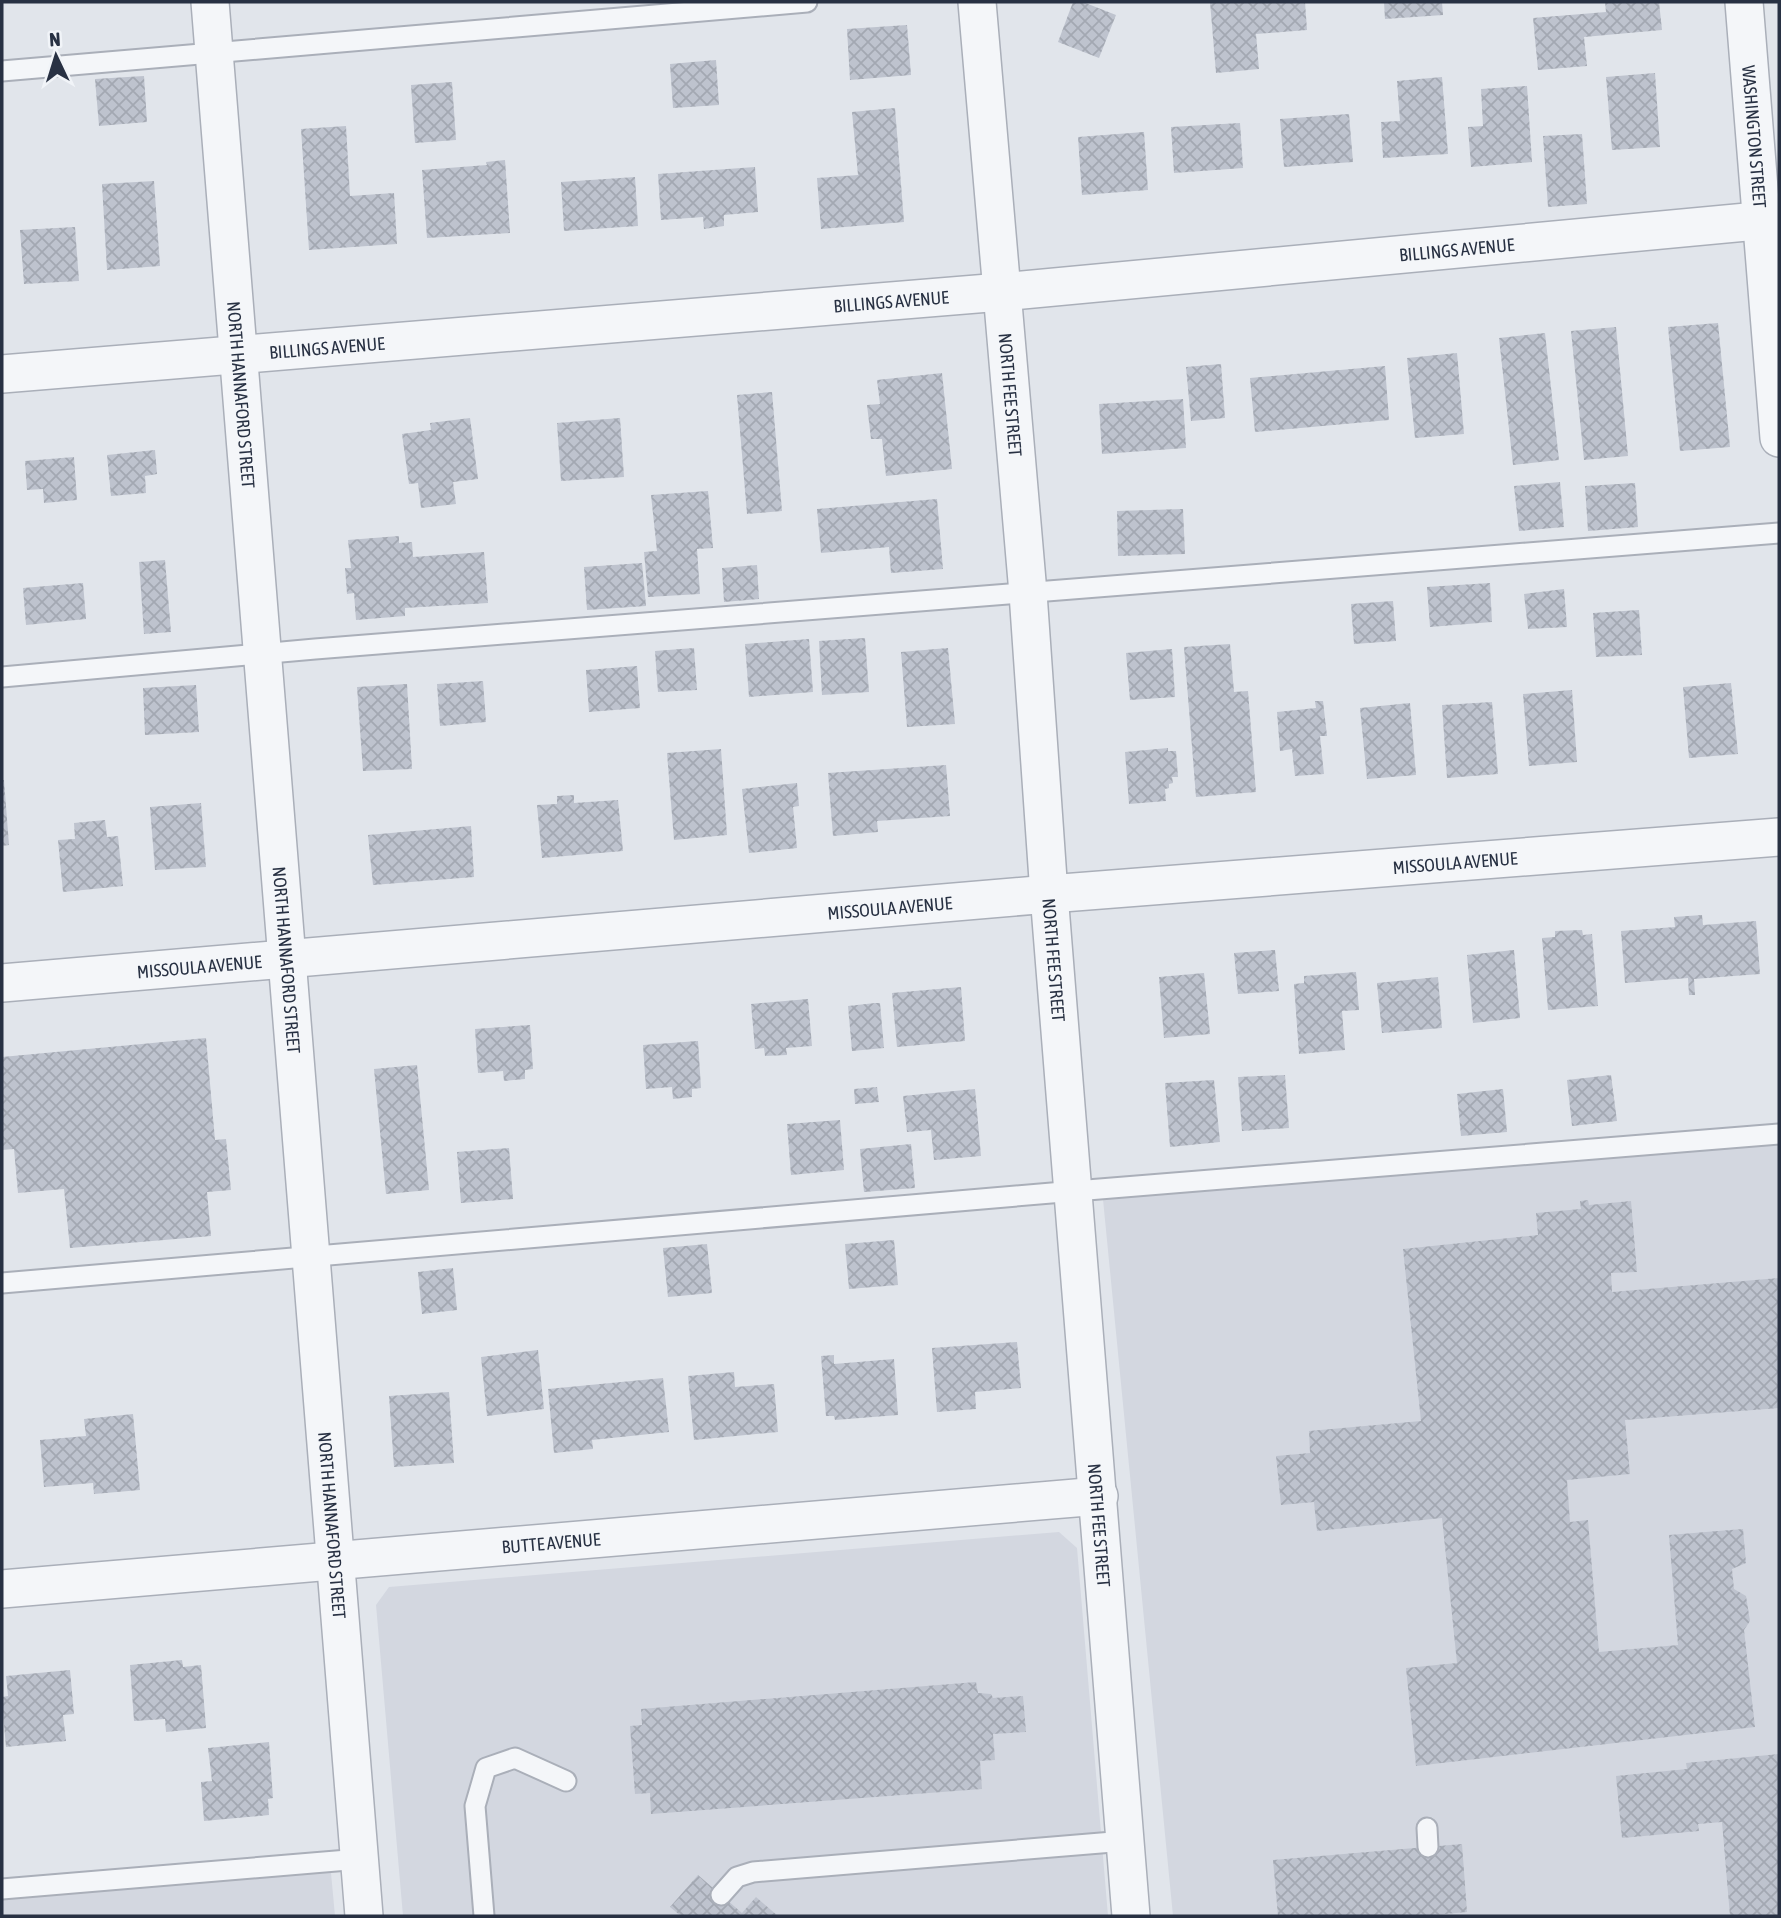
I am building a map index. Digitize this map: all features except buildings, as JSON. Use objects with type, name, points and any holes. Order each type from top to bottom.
[{"type":"street","name":"NORTH HANNAFORD STREET","points":[[210,2],[365,1916]]},
{"type":"street","name":"NORTH FEE STREET","points":[[977,2],[1028,593],[1049,894],[1075,1191],[1131,1916]]},
{"type":"street","name":"WASHINGTON STREET","points":[[1744,2],[1770,219],[1779,438]]},
{"type":"street","name":"BILLINGS AVENUE","points":[[2,374],[1001,292],[1770,219]]},
{"type":"street","name":"MISSOULA AVENUE","points":[[2,983],[1049,894],[1779,837]]},
{"type":"street","name":"BUTTE AVENUE","points":[[2,1589],[1099,1496]]},
{"type":"lane","points":[[2,71],[807,2]]},
{"type":"lane","points":[[2,677],[1779,533]]},
{"type":"lane","points":[[2,1283],[1779,1134]]},
{"type":"lane","points":[[484,1916],[475,1806],[486,1768],[515,1758],[566,1781]]},
{"type":"lane","points":[[721,1895],[737,1877],[753,1871],[1125,1841]]},
{"type":"lane","points":[[2,1889],[360,1859]]},
{"type":"shaded area","points":[[1779,1134],[1779,1916],[1173,1916],[1102,1189]]},
{"type":"shaded area","points":[[1059,1532],[1077,1548],[1108,1916],[403,1916],[376,1605],[389,1587]]},
{"type":"shaded area","points":[[330,1862],[335,1916],[2,1916],[2,1889]]}]
